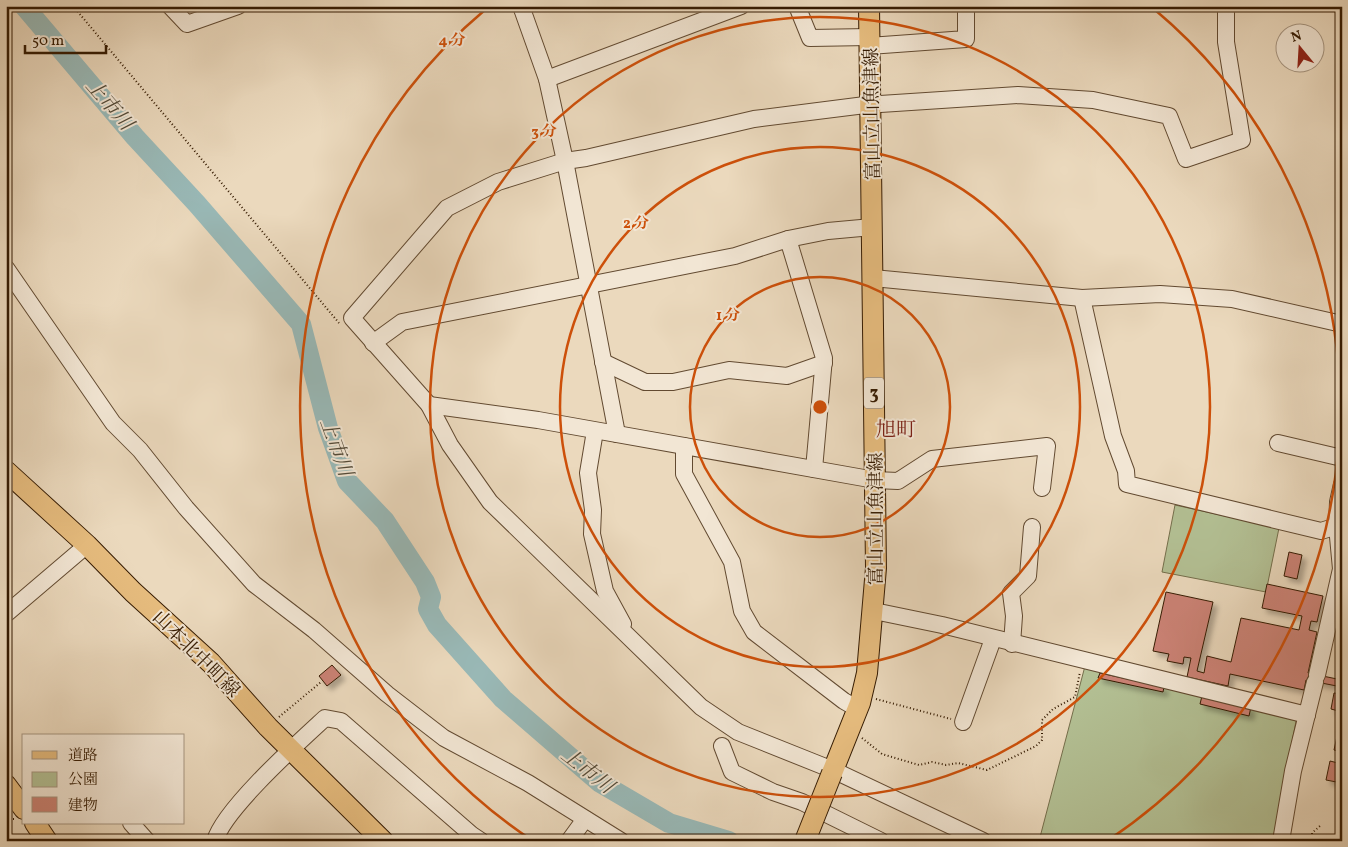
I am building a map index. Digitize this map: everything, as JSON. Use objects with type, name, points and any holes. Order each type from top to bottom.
[{"type":"main road","name":"富山立山魚津線","points":[[805,841],[859,702],[867,673],[874,611],[876,568],[872,104],[869,6]]},
{"type":"main road","name":"山本北中町線","points":[[6,471],[211,663],[268,727],[383,841]]},
{"type":"main road","points":[[6,785],[22,805]]},
{"type":"main road","points":[[35,824],[48,841]]},
{"type":"street","points":[[170,6],[187,24],[238,6]]},
{"type":"street","points":[[521,6],[547,79],[565,161],[617,434]]},
{"type":"street","points":[[547,79],[741,6]]},
{"type":"street","points":[[797,6],[810,38],[869,42],[966,39],[966,6]]},
{"type":"street","points":[[983,841],[833,772],[738,732],[701,707],[490,502],[450,445],[429,405],[352,318],[447,208],[498,182],[565,161],[586,158],[754,119],[872,104],[1018,95],[1093,100],[1168,116],[1186,159],[1242,140],[1226,42],[1226,6]]},
{"type":"street","points":[[374,343],[402,322],[735,256],[788,239],[828,231],[872,227]]},
{"type":"street","points":[[788,239],[824,363],[814,470]]},
{"type":"street","points":[[6,268],[113,423],[140,450],[186,508],[254,584],[314,630],[387,694],[444,738],[528,783],[621,841]]},
{"type":"street","points":[[873,278],[1082,298],[1160,294],[1232,299],[1342,324]]},
{"type":"street","points":[[1082,298],[1113,436],[1126,471],[1127,484],[1321,530],[1337,526]]},
{"type":"street","points":[[603,362],[646,382],[673,382],[730,370],[786,376],[824,363]]},
{"type":"street","points":[[429,405],[595,430],[875,480],[898,481],[932,459],[1047,446],[1042,488]]},
{"type":"street","points":[[595,430],[588,473],[593,510],[592,534],[605,591],[631,637]]},
{"type":"street","points":[[1278,444],[1342,458]]},
{"type":"street","points":[[684,446],[684,474],[732,562],[742,612],[754,632],[844,701],[859,702]]},
{"type":"street","points":[[1281,841],[1293,771],[1342,570],[1337,526],[1338,502],[1342,484]]},
{"type":"street","points":[[1012,644],[1014,616],[1011,593],[1028,576],[1032,527]]},
{"type":"street","points":[[6,614],[87,545]]},
{"type":"street","points":[[874,611],[1307,715]]},
{"type":"street","points":[[963,722],[993,639]]},
{"type":"street","points":[[215,841],[226,819],[291,749],[325,718],[341,722],[481,841]]},
{"type":"street","points":[[722,746],[732,772],[773,792],[802,802],[881,841]]},
{"type":"street","points":[[570,841],[585,819]]},
{"type":"street","points":[[132,824],[147,841]]},
{"type":"path","points":[[73,6],[341,325]]},
{"type":"path","points":[[848,732],[865,740],[882,754],[919,765],[932,762],[946,765],[958,763],[986,770],[1036,746],[1042,740],[1042,720],[1046,714],[1075,697],[1082,660]]},
{"type":"path","points":[[268,727],[321,682]]},
{"type":"path","points":[[859,702],[963,722]]},
{"type":"path","points":[[1312,841],[1312,833],[1320,826]]},
{"type":"green space","points":[[1175,505],[1279,528],[1266,592],[1162,572]]},
{"type":"green space","points":[[1085,666],[1297,716],[1273,841],[1039,841]]},
{"type":"building","points":[[1289,552],[1302,555],[1297,579],[1284,576]]},
{"type":"building","points":[[1267,584],[1323,596],[1317,622],[1311,621],[1309,630],[1317,632],[1308,673],[1342,680],[1342,687],[1306,680],[1304,690],[1230,674],[1228,686],[1187,677],[1191,658],[1184,657],[1183,664],[1167,661],[1169,654],[1153,651],[1166,592],[1213,602],[1197,671],[1204,673],[1207,656],[1231,662],[1241,618],[1299,630],[1302,616],[1262,608]]},
{"type":"building","points":[[332,665],[341,675],[327,686],[319,676]]},
{"type":"building","points":[[1100,673],[1164,687],[1163,692],[1098,678]]},
{"type":"building","points":[[1334,693],[1342,694],[1342,712],[1331,709]]},
{"type":"building","points":[[1202,696],[1251,707],[1249,716],[1200,704]]},
{"type":"building","points":[[1342,713],[1342,752],[1334,750]]},
{"type":"building","points":[[1330,761],[1342,764],[1342,783],[1326,780]]},
{"type":"waterway","name":"上市川","points":[[24,6],[135,137],[197,204],[301,324],[328,428],[347,481],[385,521],[425,582],[431,597],[428,609],[437,625],[503,699],[599,782],[669,823],[729,841]]},
{"type":"district","name":"旭町","points":[[896,429]]}]
